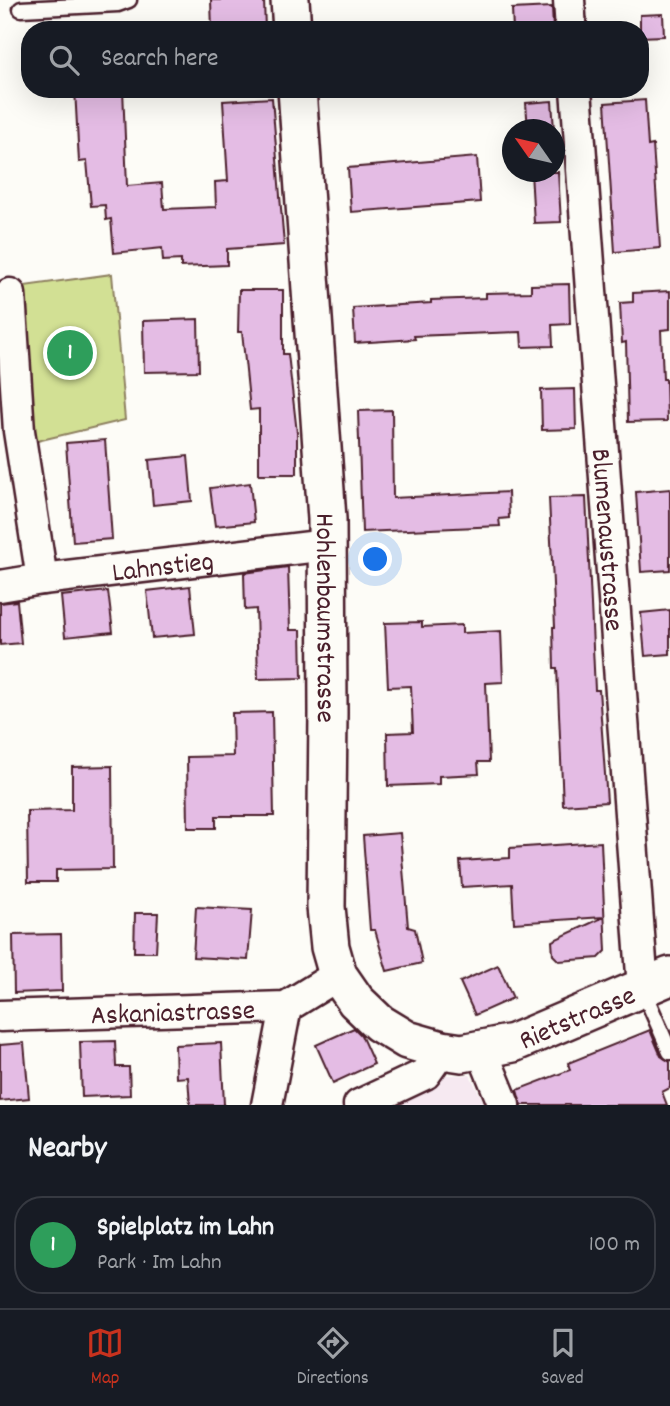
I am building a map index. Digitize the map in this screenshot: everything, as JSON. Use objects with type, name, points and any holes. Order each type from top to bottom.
[{"type":"street","points":[[290,0],[291,21]]},
{"type":"street","points":[[569,0],[570,21]]},
{"type":"street","name":"Hohlenbaumstrasse","points":[[298,98],[327,545],[326,907],[330,947],[338,975],[356,1001],[379,1023],[407,1040],[442,1051],[482,1051]]},
{"type":"street","name":"Blumenaustrasse","points":[[577,98],[656,982]]},
{"type":"street","points":[[10,294],[19,431],[42,579]]},
{"type":"street","name":"Lahnstieg","points":[[0,586],[327,545]]},
{"type":"street","name":"Askaniastrasse","points":[[0,1016],[286,1007],[338,975]]},
{"type":"street","name":"Rietstrasse","points":[[482,1051],[533,1036],[656,982]]},
{"type":"street","points":[[267,1105],[286,1007]]},
{"type":"street","points":[[359,1105],[425,1074],[442,1051]]},
{"type":"street","points":[[482,1051],[504,1105]]},
{"type":"lane","points":[[21,9],[118,4],[129,0]]},
{"type":"lane","points":[[656,982],[670,1052]]},
{"type":"shaded area","points":[[446,1075],[470,1075],[485,1105],[390,1105],[389,1103]]},
{"type":"green space","points":[[112,274],[125,420],[29,443],[17,287]]},
{"type":"building","points":[[211,0],[264,0],[265,21],[212,21]]},
{"type":"building","points":[[552,7],[553,21],[513,21],[512,9]]},
{"type":"building","points":[[663,14],[664,36],[649,37],[649,21],[640,21],[640,15]]},
{"type":"building","points":[[75,98],[123,98],[127,186],[162,183],[164,209],[216,207],[215,182],[228,181],[223,101],[272,98],[284,245],[227,249],[227,265],[181,267],[181,260],[163,261],[162,248],[114,253],[111,219],[106,220],[105,205],[91,206],[87,161],[79,162]]},
{"type":"building","points":[[645,100],[648,146],[653,145],[660,248],[615,252],[605,103]]},
{"type":"building","points":[[552,101],[553,119],[527,119],[526,103]]},
{"type":"building","points":[[477,157],[480,202],[351,212],[348,168]]},
{"type":"building","points":[[532,182],[559,182],[561,222],[534,223]]},
{"type":"building","points":[[569,284],[570,324],[552,325],[553,346],[522,347],[521,332],[414,336],[415,339],[355,343],[353,308],[431,303],[431,300],[486,298],[486,293],[531,292],[531,285]]},
{"type":"building","points":[[239,290],[283,290],[283,354],[288,354],[297,433],[297,474],[259,474],[259,409],[250,410],[242,332],[238,332]]},
{"type":"building","points":[[670,291],[670,329],[661,330],[667,421],[628,422],[626,342],[622,343],[620,303],[633,302],[633,293]]},
{"type":"building","points":[[198,319],[199,371],[144,372],[143,321]]},
{"type":"building","points":[[575,389],[576,429],[542,430],[541,390]]},
{"type":"building","points":[[392,410],[393,498],[508,492],[509,518],[499,519],[500,526],[362,532],[358,411]]},
{"type":"building","points":[[105,440],[112,539],[73,542],[66,443]]},
{"type":"building","points":[[188,456],[192,501],[153,505],[149,460]]},
{"type":"building","points":[[250,483],[254,522],[215,526],[210,488]]},
{"type":"building","points":[[670,489],[670,570],[641,572],[636,492]]},
{"type":"building","points":[[586,497],[595,690],[599,690],[607,802],[563,805],[557,668],[554,668],[555,627],[549,498]]},
{"type":"building","points":[[288,567],[290,630],[301,630],[302,678],[258,679],[256,609],[245,610],[244,573]]},
{"type":"building","points":[[190,586],[195,634],[152,638],[147,591]]},
{"type":"building","points":[[108,591],[113,632],[65,637],[61,596]]},
{"type":"building","points":[[17,601],[21,643],[0,645],[0,603]]},
{"type":"building","points":[[670,610],[670,654],[645,656],[641,613]]},
{"type":"building","points":[[422,622],[422,627],[462,625],[462,633],[501,631],[503,682],[486,683],[489,762],[478,762],[479,774],[439,776],[439,784],[388,786],[387,733],[413,732],[411,686],[388,687],[385,623]]},
{"type":"building","points":[[272,712],[274,816],[216,816],[216,828],[188,828],[187,757],[233,756],[232,713]]},
{"type":"building","points":[[112,766],[113,869],[56,870],[56,882],[28,882],[27,811],[72,810],[72,767]]},
{"type":"building","points":[[400,833],[408,927],[415,929],[422,963],[387,971],[375,930],[370,930],[363,836]]},
{"type":"building","points":[[601,842],[606,951],[599,958],[559,961],[553,955],[552,941],[604,917],[514,923],[512,884],[462,887],[460,861],[510,858],[510,848]]},
{"type":"building","points":[[196,907],[252,910],[248,960],[193,957]]},
{"type":"building","points":[[135,913],[158,913],[156,952],[134,952]]},
{"type":"building","points":[[61,934],[62,991],[14,993],[13,935]]},
{"type":"building","points":[[498,965],[513,998],[475,1015],[460,982]]},
{"type":"building","points":[[354,1028],[361,1035],[374,1064],[333,1083],[316,1045]]},
{"type":"building","points":[[650,1030],[661,1056],[670,1062],[670,1088],[662,1092],[667,1105],[521,1105],[517,1090],[570,1070],[568,1063]]},
{"type":"building","points":[[115,1041],[116,1067],[129,1067],[130,1095],[82,1097],[80,1042]]},
{"type":"building","points":[[24,1043],[29,1098],[0,1101],[0,1045]]},
{"type":"building","points":[[221,1043],[224,1105],[190,1105],[188,1077],[176,1078],[175,1045]]},
{"type":"place","name":"Spielplatz im Lahn","points":[[70,353]]}]
